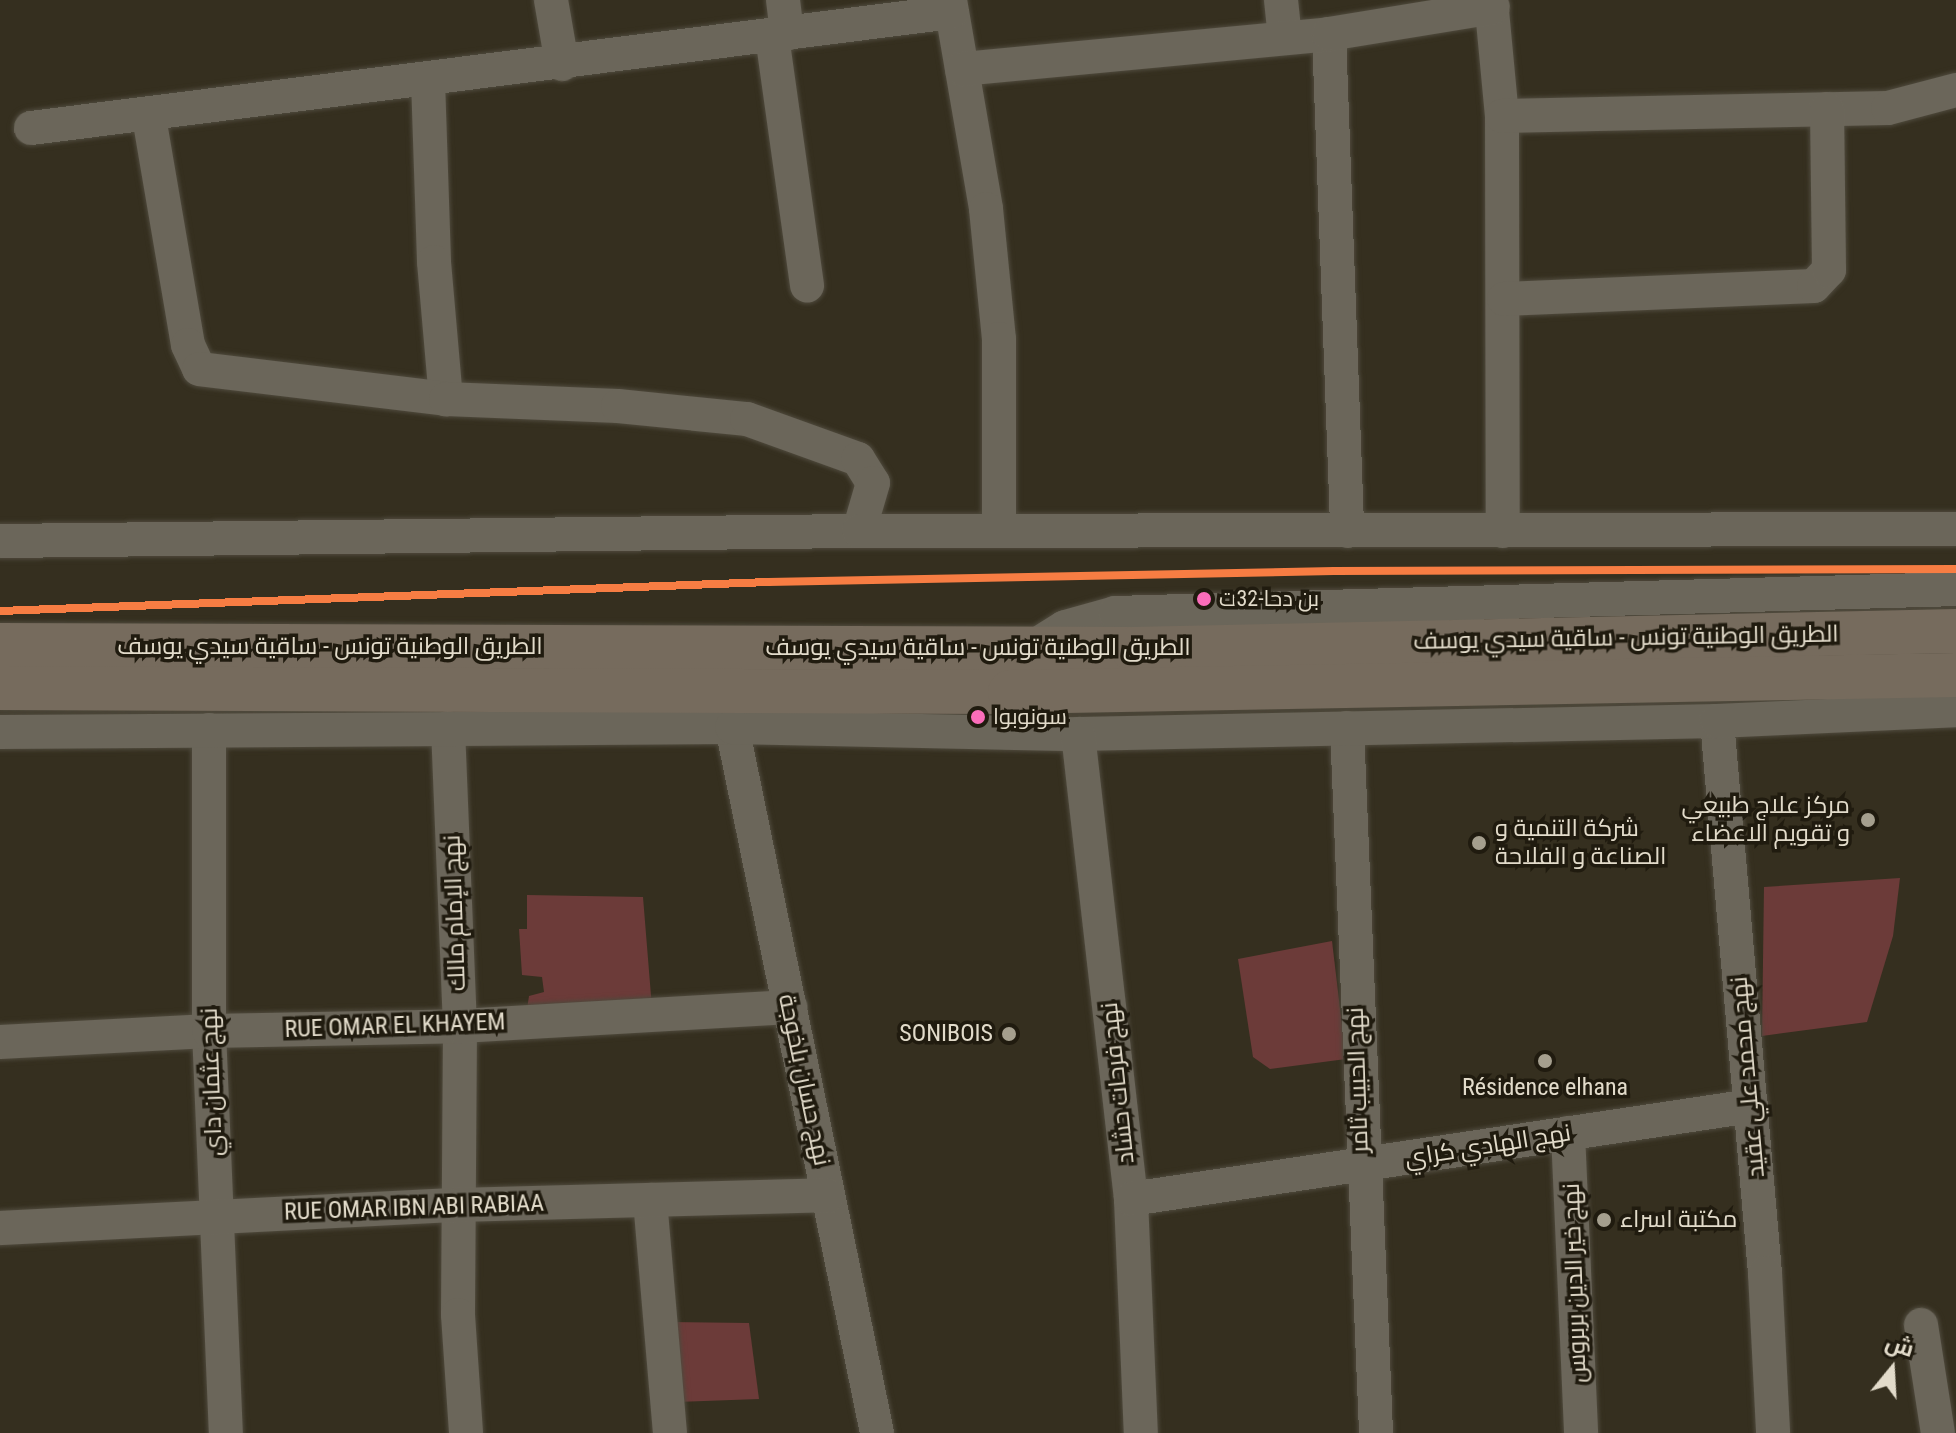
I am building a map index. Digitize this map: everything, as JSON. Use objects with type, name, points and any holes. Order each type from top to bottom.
[{"type":"highway","name":"الطريق الوطنية تونس - ساقية سيدي يوسف","points":[[0,645],[1030,649],[1133,670],[1956,631]]},
{"type":"highway","name":"الطريق الوطنية تونس - ساقية سيدي يوسف","points":[[0,688],[1133,670],[1956,675]]},
{"type":"street","points":[[551,0],[562,64]]},
{"type":"street","points":[[783,0],[780,35],[807,286]]},
{"type":"street","points":[[1281,0],[1285,36]]},
{"type":"street","points":[[962,69],[1329,34],[1492,4],[1502,116],[1503,531]]},
{"type":"street","points":[[31,128],[149,117],[562,64],[780,35],[951,6],[986,209],[999,339],[999,531]]},
{"type":"street","points":[[1329,34],[1347,531]]},
{"type":"street","points":[[428,80],[434,262],[446,399]]},
{"type":"street","points":[[1502,116],[1888,108],[1956,90]]},
{"type":"street","points":[[1504,299],[1814,286],[1829,270],[1827,109]]},
{"type":"street","points":[[149,117],[193,364],[224,376],[446,399],[618,406],[747,419],[858,459],[868,470],[873,483],[859,531]]},
{"type":"street","points":[[0,541],[859,531],[1956,529]]},
{"type":"street","points":[[1030,649],[1065,627],[1115,613],[1956,589]]},
{"type":"street","points":[[0,732],[732,727],[1078,734],[1717,721],[1956,710]]},
{"type":"street","name":"نهج محمد علي عقيد","points":[[1717,721],[1751,1106],[1773,1433]]},
{"type":"street","name":"نهج حسان بلخوجة","points":[[732,727],[877,1433]]},
{"type":"street","name":"نهج الإمام مالك","points":[[448,728],[460,1026],[455,1205],[466,1433]]},
{"type":"street","name":"نهج الحبيب ثامر","points":[[1347,728],[1361,1167],[1376,1433]]},
{"type":"street","name":"نهج عثمان داي","points":[[209,730],[209,1031],[226,1433]]},
{"type":"street","name":"نهج فرحات حشاد","points":[[1078,734],[1131,1199],[1141,1433]]},
{"type":"street","name":"RUE OMAR EL KHAYEM","points":[[0,1042],[209,1031],[460,1026],[790,1007]]},
{"type":"street","name":"نهج الهادي كراي","points":[[1131,1199],[1361,1167],[1751,1106]]},
{"type":"street","name":"نهج خير الدين بربروس","points":[[1568,1133],[1581,1433]]},
{"type":"street","name":"RUE OMAR IBN ABI RABIAA","points":[[0,1228],[455,1205],[828,1195]]},
{"type":"street","points":[[650,1200],[670,1433]]},
{"type":"street","points":[[1921,1325],[1938,1433]]},
{"type":"shaded area","points":[[1900,878],[1893,936],[1867,1022],[1762,1036],[1764,887]]},
{"type":"shaded area","points":[[527,895],[643,897],[652,1008],[527,1009],[529,996],[544,992],[542,977],[522,975],[519,929],[527,929]]},
{"type":"shaded area","points":[[1332,941],[1346,1059],[1270,1069],[1253,1057],[1238,959]]},
{"type":"shaded area","points":[[669,1322],[749,1323],[759,1399],[677,1402]]},
{"type":"transit line","points":[[0,611],[768,582],[1334,571],[1956,569]]},
{"type":"place","name":"بن دحا-32ت","points":[[1204,599]]},
{"type":"place","name":"سونوبوا","points":[[978,717]]},
{"type":"place","name":"مركز علاج طبيعي و تقويم الاعضاء","points":[[1868,820]]},
{"type":"place","name":"شركة التنمية و الصناعة و الفلاحة","points":[[1479,843]]},
{"type":"place","name":"SONIBOIS","points":[[1009,1034]]},
{"type":"place","name":"Résidence elhana","points":[[1545,1061]]},
{"type":"place","name":"مكتبة اسراء","points":[[1604,1220]]}]
